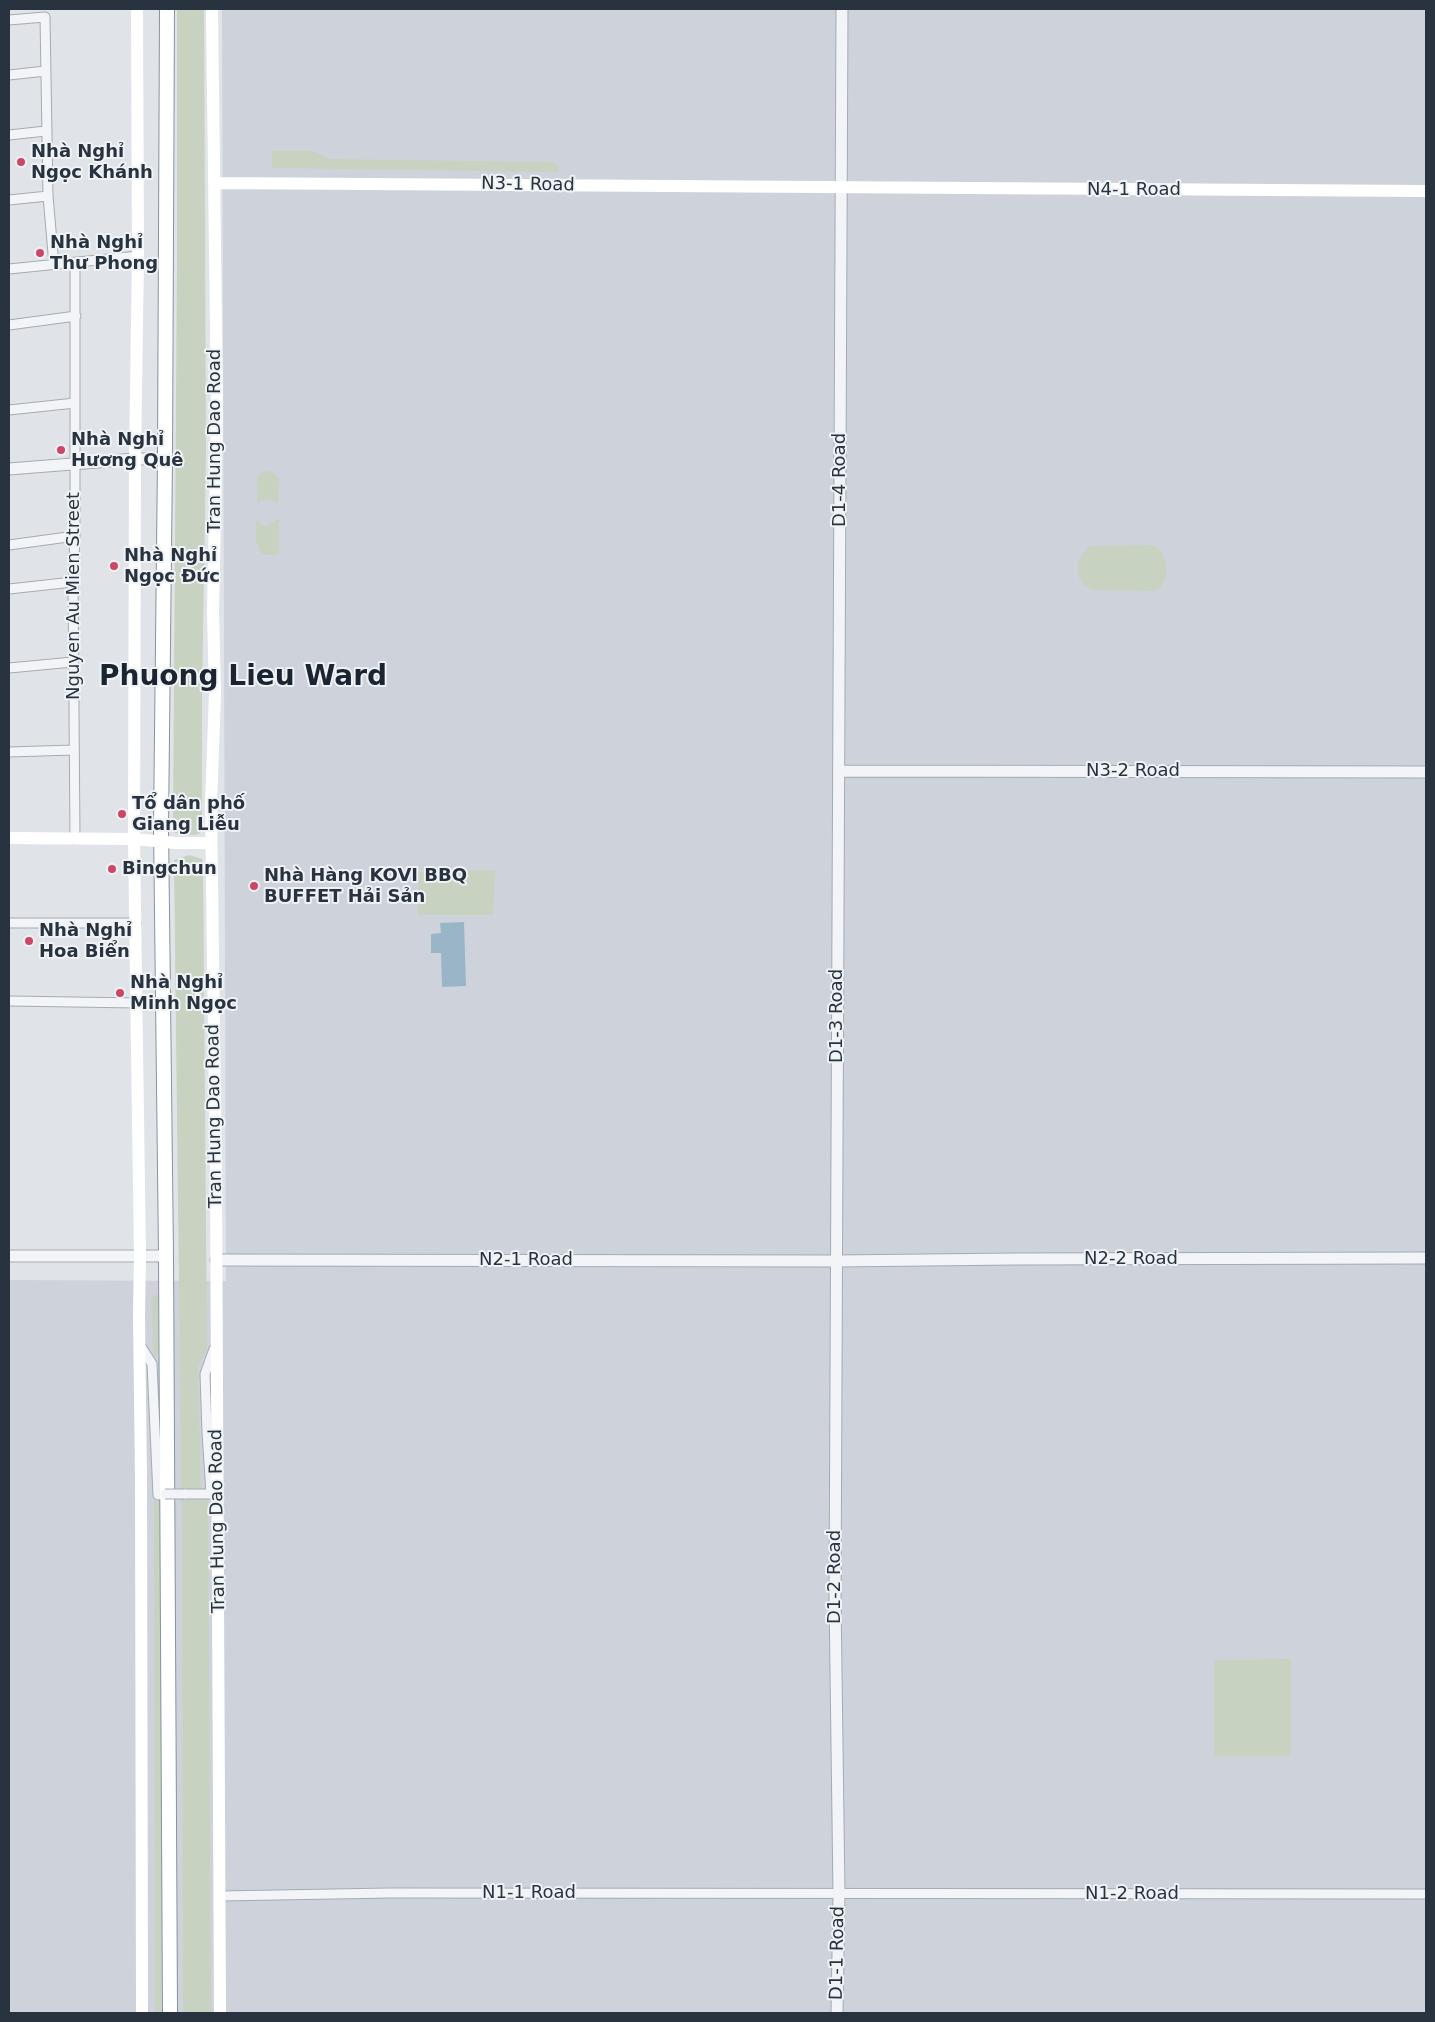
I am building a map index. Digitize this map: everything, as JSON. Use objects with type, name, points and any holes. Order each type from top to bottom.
[{"type":"highway","points":[[167,9],[166,459],[162,842],[170,2013]]},
{"type":"main road","points":[[137,9],[138,256],[135,459],[134,839],[140,1256],[142,2013]]},
{"type":"main road","name":"Tran Hung Dao Road","points":[[212,9],[217,412],[214,611],[215,693],[211,778],[220,2013]]},
{"type":"main road","name":"N3-1 Road","points":[[214,183],[841,188]]},
{"type":"main road","name":"N4-1 Road","points":[[841,188],[1426,192]]},
{"type":"main road","points":[[9,838],[134,839],[162,842],[212,843]]},
{"type":"street","name":"D1-4 Road","points":[[839,771],[842,9]]},
{"type":"street","points":[[9,20],[45,17],[48,196],[54,265]]},
{"type":"street","points":[[9,75],[46,71]]},
{"type":"street","points":[[9,135],[46,130]]},
{"type":"street","points":[[9,200],[48,196]]},
{"type":"street","points":[[9,270],[138,256]]},
{"type":"street","name":"Nguyen Au Mien Street","points":[[75,262],[75,536],[73,582],[75,839]]},
{"type":"street","points":[[9,325],[76,316]]},
{"type":"street","points":[[9,410],[75,403]]},
{"type":"street","points":[[9,469],[135,459],[166,459]]},
{"type":"street","points":[[9,545],[75,536]]},
{"type":"street","points":[[9,589],[73,582]]},
{"type":"street","points":[[9,668],[73,662]]},
{"type":"street","points":[[9,752],[74,750]]},
{"type":"street","name":"N3-2 Road","points":[[839,771],[1212,770],[1426,772]]},
{"type":"street","name":"D1-3 Road","points":[[836,1261],[839,771]]},
{"type":"street","points":[[9,923],[136,923]]},
{"type":"street","points":[[9,1001],[137,1004]]},
{"type":"street","points":[[9,1256],[166,1256]]},
{"type":"street","name":"N2-2 Road","points":[[836,1261],[1016,1258],[1426,1258]]},
{"type":"street","name":"N2-1 Road","points":[[216,1260],[836,1261]]},
{"type":"street","name":"D1-2 Road","points":[[836,1261],[835,1597],[838,1893]]},
{"type":"street","points":[[139,1343],[152,1364],[158,1494],[211,1494],[205,1374],[215,1345]]},
{"type":"street","name":"N1-1 Road","points":[[220,1896],[390,1893],[838,1893]]},
{"type":"street","name":"N1-2 Road","points":[[838,1893],[1426,1894]]},
{"type":"street","name":"D1-1 Road","points":[[837,2013],[838,1893]]},
{"type":"shaded area","points":[[222,9],[1426,9],[1426,2013],[9,2013],[9,1280],[226,1281]]},
{"type":"green space","points":[[177,9],[204,9],[206,451],[202,828],[199,834],[193,835],[175,833],[173,822]]},
{"type":"green space","points":[[272,151],[313,151],[330,159],[548,162],[556,164],[559,168],[557,172],[272,168]]},
{"type":"green space","points":[[270,471],[279,479],[278,504],[264,499],[257,503],[257,477],[262,472]]},
{"type":"green space","points":[[279,518],[279,552],[275,555],[265,555],[261,553],[256,540],[256,520],[264,526],[268,526]]},
{"type":"green space","points":[[1151,545],[1158,547],[1163,554],[1167,569],[1164,582],[1160,588],[1154,591],[1093,590],[1085,586],[1079,578],[1077,569],[1079,559],[1090,546]]},
{"type":"green space","points":[[189,855],[202,859],[203,863],[207,1351],[198,1364],[201,1500],[208,1501],[211,2013],[183,2013],[182,1542],[174,860]]},
{"type":"green space","points":[[495,870],[493,915],[418,915],[418,872]]},
{"type":"green space","points":[[158,1294],[158,1354],[154,1356],[151,1300],[154,1295]]},
{"type":"green space","points":[[154,1501],[162,1501],[161,2013],[155,2013]]},
{"type":"green space","points":[[1291,1659],[1291,1756],[1214,1756],[1214,1660]]},
{"type":"water","points":[[464,922],[466,986],[442,987],[441,953],[431,953],[431,934],[441,933],[440,923]]},
{"type":"place","name":"Nhà Nghỉ Ngọc Khánh","points":[[21,162]]},
{"type":"place","name":"Nhà Nghỉ Thư Phong","points":[[40,253]]},
{"type":"place","name":"Nhà Nghỉ Hương Quê","points":[[61,450]]},
{"type":"place","name":"Nhà Nghỉ Ngọc Đức","points":[[114,566]]},
{"type":"place","name":"Tổ dân phố Giang Liễu","points":[[122,814]]},
{"type":"place","name":"Bingchun","points":[[112,869]]},
{"type":"place","name":"Nhà Hàng KOVI BBQ BUFFET Hải Sản","points":[[254,886]]},
{"type":"place","name":"Nhà Nghỉ Hoa Biển","points":[[29,941]]},
{"type":"place","name":"Nhà Nghỉ Minh Ngọc","points":[[120,993]]},
{"type":"district","name":"Phuong Lieu Ward","points":[[243,678]]}]
